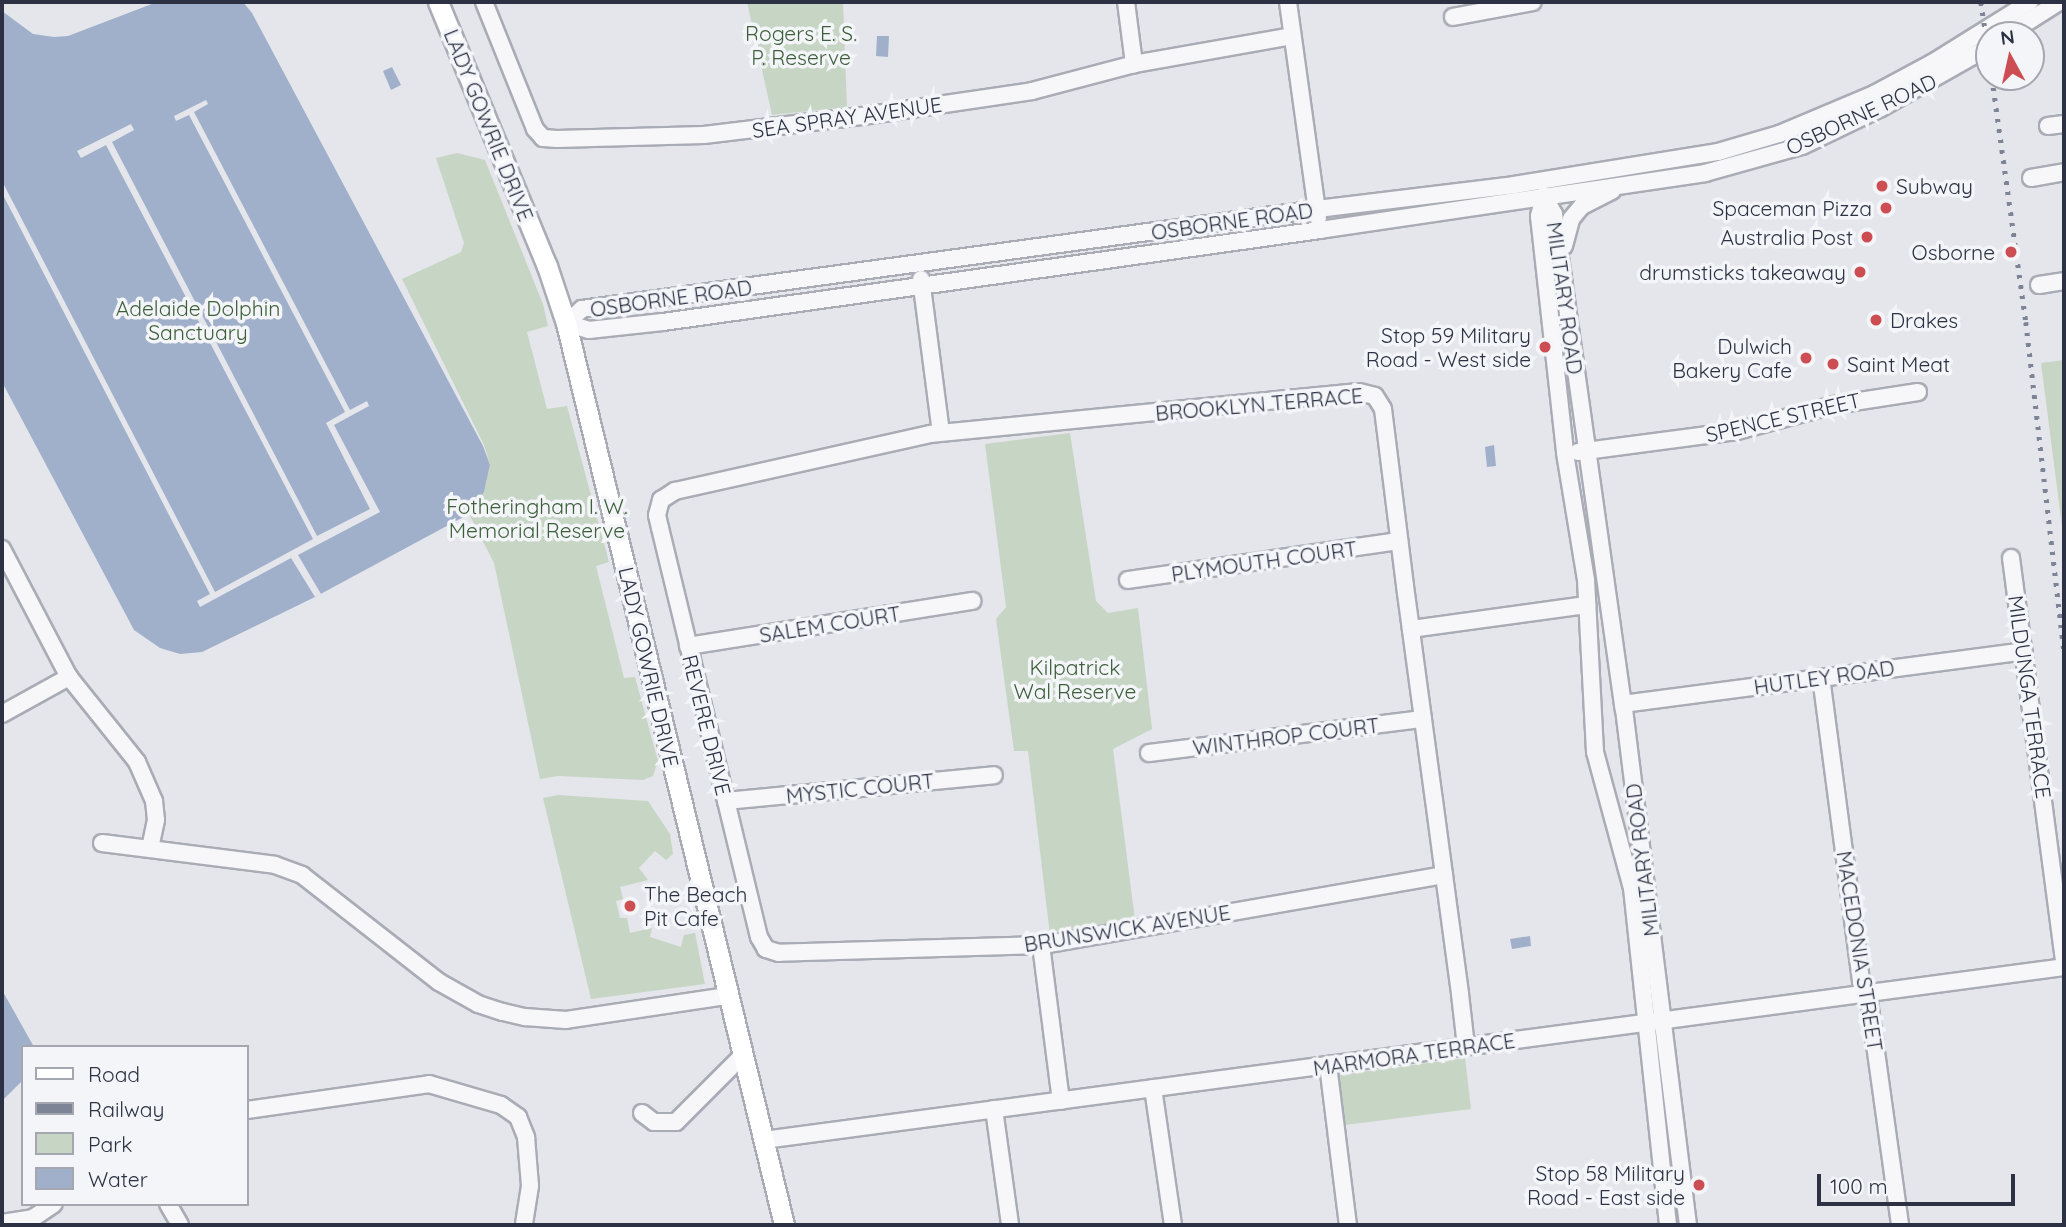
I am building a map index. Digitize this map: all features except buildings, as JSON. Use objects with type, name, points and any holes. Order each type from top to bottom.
[{"type":"main road","name":"LADY GOWRIE DRIVE","points":[[438,2],[547,266],[566,323],[726,996],[744,1054],[784,1225]]},
{"type":"street","name":"SEA SPRAY AVENUE","points":[[484,2],[535,129],[543,138],[704,135],[870,116],[1032,91],[1134,64],[1293,36]]},
{"type":"street","points":[[1126,2],[1134,64]]},
{"type":"street","points":[[1288,2],[1320,230]]},
{"type":"street","name":"OSBORNE ROAD","points":[[566,323],[589,330],[922,287],[1320,230],[1512,193],[1568,177],[1718,152],[1817,120],[1932,63],[2029,2]]},
{"type":"street","points":[[2029,21],[2059,2]]},
{"type":"street","points":[[1454,17],[1523,3]]},
{"type":"street","name":"OSBORNE ROAD","points":[[1544,196],[1705,173],[1801,146],[1905,96],[1975,55]]},
{"type":"street","points":[[1779,134],[1801,146],[1817,120]]},
{"type":"street","points":[[2048,126],[2064,124]]},
{"type":"street","points":[[2031,178],[2064,173]]},
{"type":"street","points":[[1512,193],[1544,196],[1568,177]]},
{"type":"street","points":[[1553,264],[1571,219],[1583,206],[1623,185]]},
{"type":"street","name":"OSBORNE ROAD","points":[[566,323],[582,309],[1317,209],[1512,193]]},
{"type":"street","points":[[1512,193],[1553,264]]},
{"type":"street","name":"MILITARY ROAD","points":[[1544,196],[1539,216],[1553,264],[1587,451],[1623,704],[1655,1022],[1668,1225]]},
{"type":"street","points":[[919,264],[942,432]]},
{"type":"street","name":"MILITARY ROAD","points":[[1553,264],[1565,453],[1587,605],[1595,752],[1632,888],[1688,1225]]},
{"type":"street","points":[[2039,285],[2064,281]]},
{"type":"street","name":"BROOKLYN TERRACE","points":[[661,500],[675,491],[942,432],[1368,392],[1380,402],[1383,410],[1466,1047]]},
{"type":"street","name":"SPENCE STREET","points":[[1565,453],[1737,430],[1834,405],[1918,392]]},
{"type":"street","name":"REVERE DRIVE","points":[[661,500],[657,515],[759,937],[766,949]]},
{"type":"street","name":"PLYMOUTH COURT","points":[[1128,580],[1399,541]]},
{"type":"street","points":[[2,549],[69,677],[142,772],[154,801],[156,820],[150,848]]},
{"type":"street","name":"MILDUNGA TERRACE","points":[[2011,558],[2064,961]]},
{"type":"street","name":"SALEM COURT","points":[[688,646],[972,601]]},
{"type":"street","points":[[1411,629],[1587,605]]},
{"type":"street","name":"HUTLEY ROAD","points":[[1623,704],[2024,651]]},
{"type":"street","points":[[2,714],[69,677]]},
{"type":"street","name":"MACEDONIA STREET","points":[[1821,677],[1861,977],[1868,994],[1900,1225]]},
{"type":"street","name":"WINTHROP COURT","points":[[1149,753],[1423,719]]},
{"type":"street","name":"MYSTIC COURT","points":[[726,801],[994,775]]},
{"type":"street","points":[[102,844],[275,865],[302,875],[439,982],[478,1004],[503,1013],[566,1020],[726,996]]},
{"type":"street","name":"BRUNSWICK AVENUE","points":[[766,949],[779,953],[1041,946],[1444,875]]},
{"type":"street","points":[[1041,946],[1061,1101]]},
{"type":"street","name":"MARMORA TERRACE","points":[[764,1140],[2064,967]]},
{"type":"street","points":[[642,1114],[654,1122],[676,1122],[744,1054]]},
{"type":"street","points":[[1328,1065],[1348,1225]]},
{"type":"street","points":[[248,1110],[429,1084],[501,1105],[518,1117],[526,1137],[530,1186],[524,1225]]},
{"type":"street","points":[[1153,1088],[1173,1225]]},
{"type":"street","points":[[994,1110],[1010,1225]]},
{"type":"street","points":[[2,1223],[33,1218],[51,1206]]},
{"type":"street","points":[[169,1206],[180,1225]]},
{"type":"green space","name":"Rogers E. S. P. Reserve","points":[[747,2],[843,2],[847,107],[772,115]]},
{"type":"green space","name":"Fotheringham I. W. Memorial Reserve","points":[[457,153],[485,160],[543,304],[548,326],[527,332],[547,409],[567,406],[609,562],[596,566],[624,678],[635,677],[658,761],[653,776],[643,780],[558,776],[540,779],[494,563],[469,514],[484,492],[490,465],[484,445],[402,279],[461,252],[464,243],[436,158]]},
{"type":"green space","points":[[2064,360],[2064,542],[2041,363]]},
{"type":"green space","name":"Kilpatrick Wal Reserve","points":[[1070,433],[1096,601],[1108,613],[1138,608],[1152,729],[1113,749],[1135,920],[1050,935],[1028,751],[1014,751],[996,619],[1006,607],[985,444]]},
{"type":"green space","points":[[558,795],[648,801],[670,834],[673,854],[666,860],[655,851],[639,868],[648,880],[620,887],[623,899],[616,901],[620,918],[627,918],[630,933],[652,928],[650,937],[681,947],[684,935],[695,933],[705,984],[591,999],[543,798]]},
{"type":"green space","points":[[1465,1058],[1471,1109],[1345,1125],[1338,1075]]},
{"type":"water","name":"Adelaide Dolphin Sanctuary","points":[[157,2],[243,2],[252,13],[483,446],[490,465],[484,492],[469,514],[315,597],[202,652],[180,654],[160,648],[134,630],[2,382],[2,11],[33,34],[54,37],[68,36]]},
{"type":"water","points":[[877,36],[889,36],[888,57],[876,56]]},
{"type":"water","points":[[392,67],[401,85],[391,90],[383,71]]},
{"type":"water","points":[[1494,445],[1496,466],[1487,467],[1485,447]]},
{"type":"water","points":[[1530,936],[1531,946],[1512,949],[1510,939]]},
{"type":"water","points":[[2,990],[33,1045],[21,1045],[21,1082],[2,1101]]},
{"type":"pier","points":[[206,100],[208,104],[194,112],[350,410],[367,401],[369,406],[334,425],[380,512],[298,555],[321,594],[315,597],[291,558],[200,607],[197,601],[210,594],[2,193],[2,181],[215,592],[313,539],[106,145],[81,158],[77,151],[131,124],[134,130],[112,142],[317,536],[370,509],[326,423],[345,412],[189,115],[176,121],[174,116]]},
{"type":"railway","points":[[1981,2],[1984,21]]},
{"type":"railway","points":[[1994,91],[2026,322],[2064,650]]},
{"type":"place","name":"Subway","points":[[1882,186]]},
{"type":"place","name":"Spaceman Pizza","points":[[1886,208]]},
{"type":"place","name":"Australia Post","points":[[1867,237]]},
{"type":"place","name":"Osborne","points":[[2011,252]]},
{"type":"place","name":"drumsticks takeaway","points":[[1860,272]]},
{"type":"place","name":"Drakes","points":[[1876,320]]},
{"type":"place","name":"Stop 59 Military Road - West side","points":[[1545,347]]},
{"type":"place","name":"Dulwich Bakery Cafe","points":[[1806,358]]},
{"type":"place","name":"Saint Meat","points":[[1833,364]]},
{"type":"place","name":"The Beach Pit Cafe","points":[[630,906]]},
{"type":"place","name":"Stop 58 Military Road - East side","points":[[1699,1185]]}]
